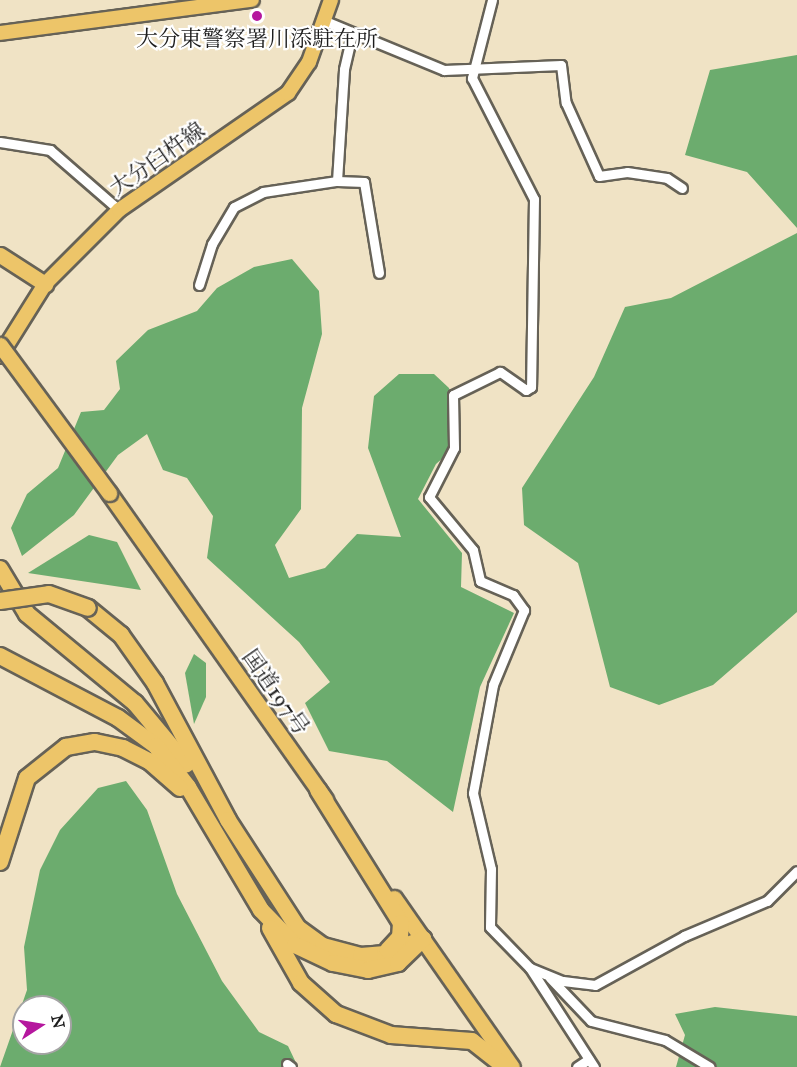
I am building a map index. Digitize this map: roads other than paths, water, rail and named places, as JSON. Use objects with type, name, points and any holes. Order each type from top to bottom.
[{"type":"highway","points":[[0,255],[45,284]]},
{"type":"highway","name":"国道197号","points":[[0,345],[109,493],[513,1067]]},
{"type":"highway","points":[[0,569],[36,624],[135,703],[228,820]]},
{"type":"highway","points":[[0,601],[49,594],[88,608],[120,635],[150,676],[228,820],[298,928],[334,950],[373,956],[423,939]]},
{"type":"highway","points":[[0,656],[145,736],[177,770],[261,910],[301,983],[336,1014],[391,1035],[472,1041],[505,1067]]},
{"type":"highway","points":[[0,862],[27,778],[54,752],[80,744],[109,744],[149,761],[172,780],[212,829]]},
{"type":"highway","points":[[318,790],[401,923],[397,943],[373,956]]},
{"type":"highway","points":[[261,910],[296,945],[358,969],[398,963],[423,939]]},
{"type":"main road","points":[[0,33],[252,0]]},
{"type":"main road","name":"大分臼杵線","points":[[0,356],[45,284],[119,210],[279,101],[309,62],[331,0]]},
{"type":"street","points":[[492,0],[474,66],[475,91],[522,168],[534,199],[531,387],[526,390],[500,372],[453,395],[454,448],[429,496],[473,550],[480,581],[513,595],[524,610],[493,685],[473,793],[491,868],[490,927],[530,968],[586,1064]]},
{"type":"street","points":[[325,21],[444,70],[474,66],[561,65],[566,102],[599,176],[627,172],[667,178],[682,188]]},
{"type":"street","points":[[337,181],[344,69],[352,34]]},
{"type":"street","points":[[0,142],[50,150],[119,210]]},
{"type":"street","points":[[199,285],[212,244],[234,207],[263,192],[337,181],[364,182],[379,273]]},
{"type":"street","points":[[530,968],[550,978],[595,985],[609,981],[684,936],[767,901],[797,871]]},
{"type":"street","points":[[550,978],[591,1021],[665,1040],[710,1067]]},
{"type":"place","name":"大分東警察署川添駐在所","points":[[257,16]]}]
